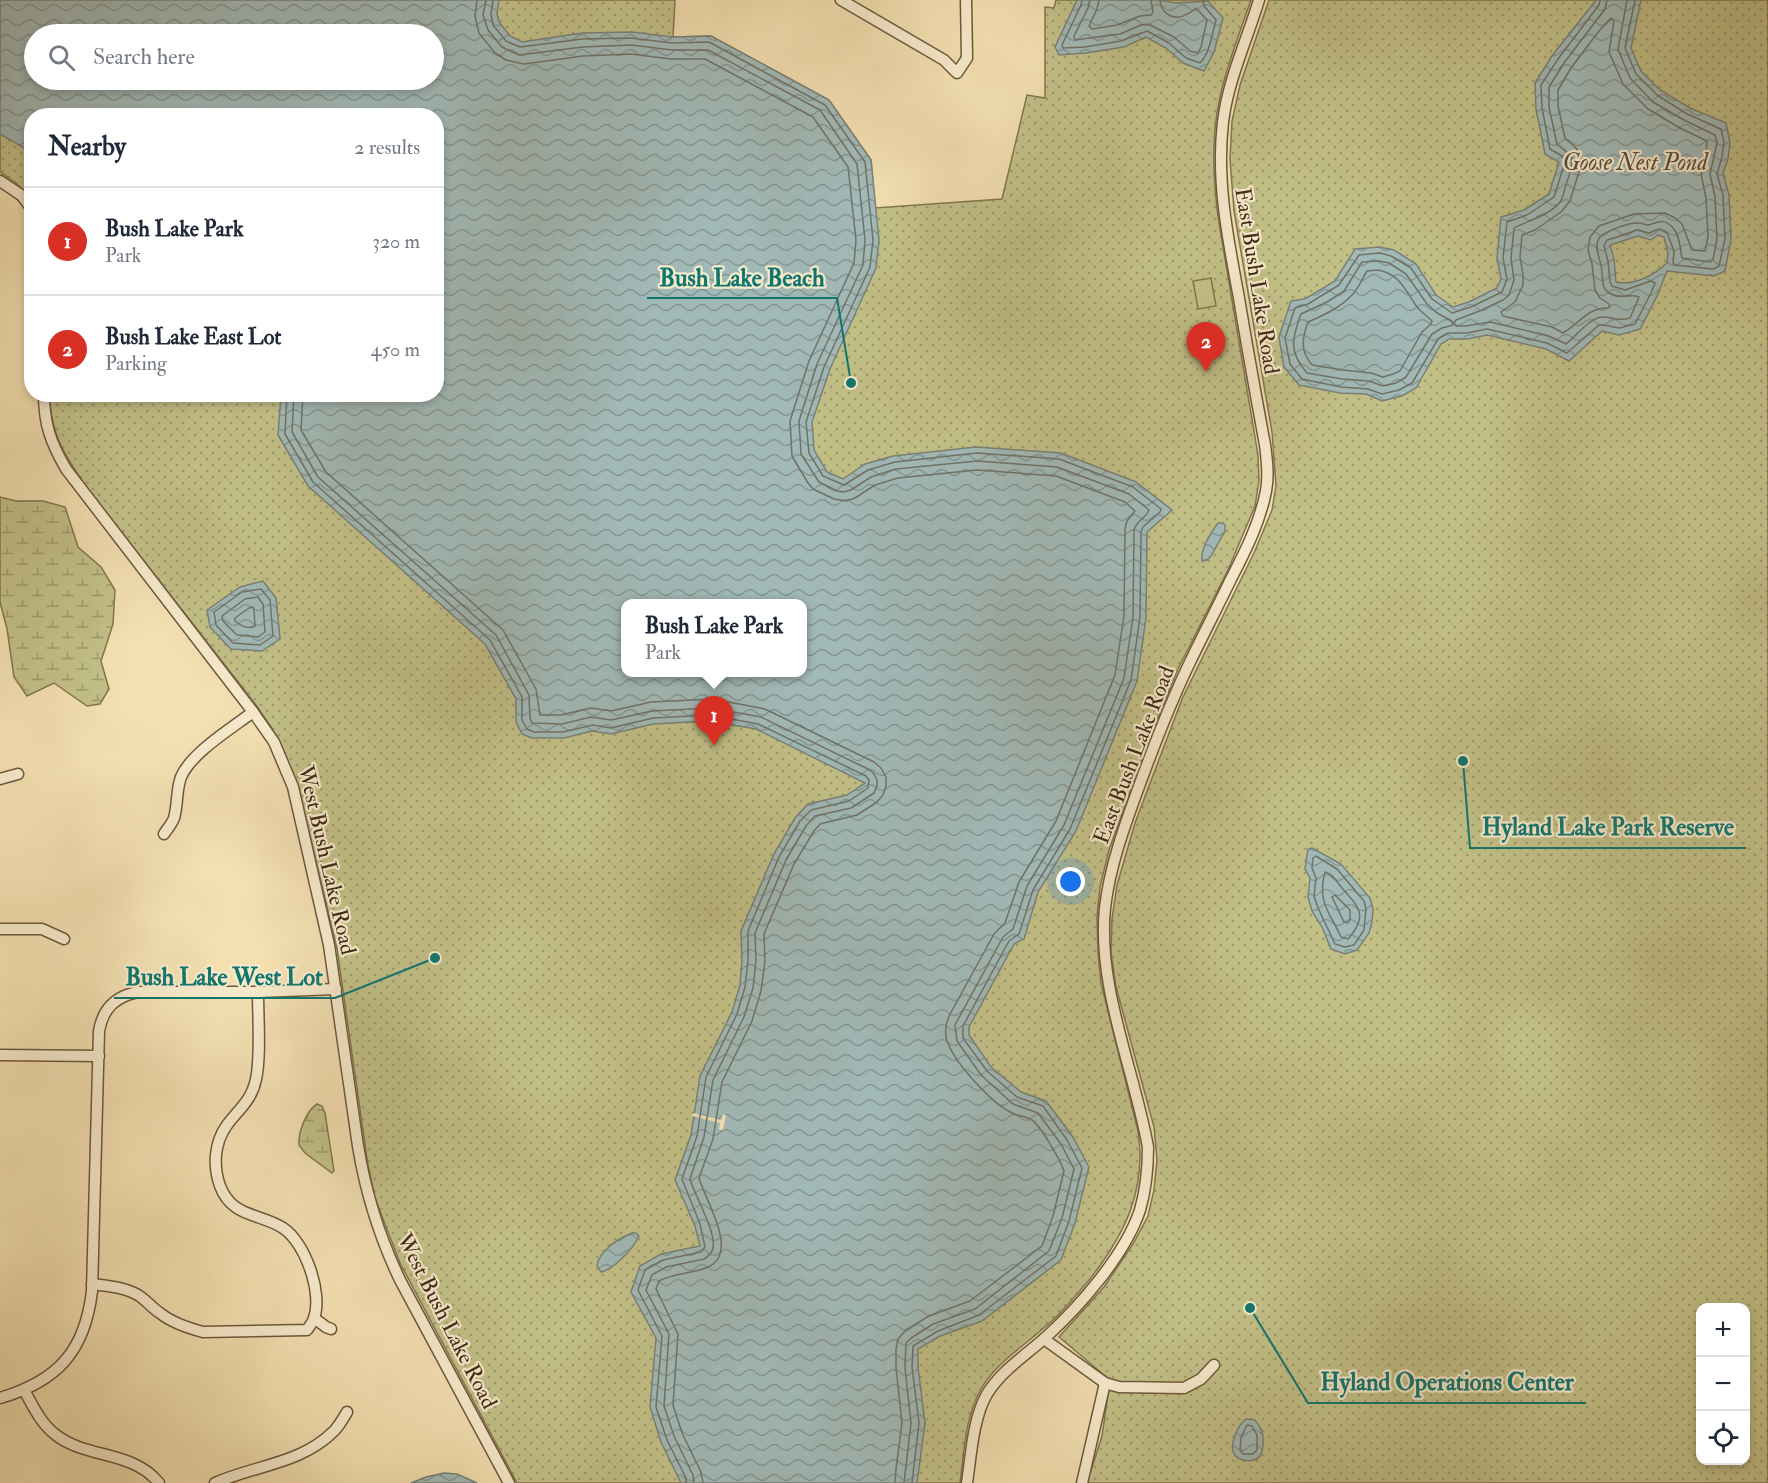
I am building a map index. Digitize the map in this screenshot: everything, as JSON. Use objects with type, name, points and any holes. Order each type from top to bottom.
[{"type":"street","points":[[841,0],[944,60],[957,73],[967,58],[966,0]]},
{"type":"street","name":"East Bush Lake Road","points":[[967,1483],[975,1431],[986,1397],[1002,1374],[1073,1311],[1110,1264],[1131,1231],[1142,1201],[1148,1170],[1148,1147],[1110,990],[1103,932],[1109,882],[1129,814],[1158,734],[1177,689],[1249,544],[1266,488],[1265,445],[1229,244],[1219,156],[1227,101],[1259,0]]},
{"type":"street","points":[[0,181],[24,199]]},
{"type":"street","name":"West Bush Lake Road","points":[[44,402],[47,431],[66,469],[274,742],[293,787],[327,929],[363,1181],[373,1215],[400,1280],[509,1483]]},
{"type":"street","points":[[164,834],[174,818],[177,789],[189,764],[253,712]]},
{"type":"street","points":[[0,779],[18,774]]},
{"type":"street","points":[[0,929],[42,929],[64,939]]},
{"type":"street","points":[[0,1398],[24,1390],[51,1374],[77,1346],[85,1329],[90,1310],[92,1284],[101,1019],[107,1008],[127,994],[138,992],[258,992],[336,989]]},
{"type":"street","points":[[92,1284],[126,1290],[138,1296],[161,1315],[188,1328],[203,1332],[307,1330],[314,1318],[317,1299],[314,1281],[301,1248],[294,1237],[284,1228],[272,1222],[248,1215],[231,1202],[224,1194],[216,1169],[219,1140],[226,1126],[246,1105],[256,1080],[258,992]]},
{"type":"street","points":[[0,1055],[99,1056]]},
{"type":"street","points":[[314,1318],[331,1329]]},
{"type":"street","points":[[1044,1339],[1105,1383],[1119,1387],[1184,1388],[1201,1379],[1214,1365]]},
{"type":"street","points":[[1082,1483],[1105,1383]]},
{"type":"street","points":[[24,1390],[45,1425],[59,1437],[75,1446],[131,1461],[143,1468],[159,1483]]},
{"type":"street","points":[[215,1483],[247,1470],[288,1460],[305,1453],[336,1430],[347,1412]]},
{"type":"green space","points":[[0,0],[675,0],[673,37],[711,36],[829,100],[871,160],[875,208],[1002,199],[1027,95],[1045,98],[1045,7],[1054,8],[1056,0],[1251,0],[1220,97],[1215,127],[1214,157],[1218,217],[1258,455],[1259,481],[1255,506],[1228,570],[1178,669],[1150,738],[1109,850],[1100,887],[1097,917],[1101,983],[1138,1131],[1140,1152],[1136,1191],[1123,1228],[1090,1279],[1058,1315],[994,1371],[981,1389],[968,1423],[960,1483],[517,1483],[400,1263],[375,1198],[368,1165],[337,949],[298,787],[285,754],[256,705],[85,485],[56,434],[50,402],[444,402],[444,108],[24,108],[24,191],[0,172]]},
{"type":"green space","points":[[1269,0],[1768,0],[1768,1483],[1087,1483],[1102,1436],[1110,1380],[1059,1337],[1104,1287],[1133,1244],[1148,1216],[1157,1160],[1154,1127],[1116,987],[1111,952],[1112,919],[1117,885],[1135,823],[1182,699],[1254,553],[1272,510],[1276,486],[1272,432],[1234,211],[1230,159],[1232,121],[1240,85]]},
{"type":"green space","points":[[1211,278],[1216,306],[1198,309],[1193,281]]},
{"type":"green space","points":[[0,497],[16,501],[43,501],[65,507],[78,547],[101,567],[115,590],[113,624],[101,661],[109,689],[100,704],[87,706],[54,683],[27,696],[14,677],[7,629],[0,602]]},
{"type":"green space","points":[[317,1104],[322,1106],[325,1113],[334,1171],[332,1173],[305,1153],[299,1145],[304,1123],[309,1112]]},
{"type":"water","points":[[0,0],[499,0],[497,14],[499,22],[510,36],[522,42],[582,33],[632,32],[673,37],[711,36],[829,100],[871,160],[879,240],[876,268],[830,369],[812,422],[814,450],[827,472],[843,479],[865,464],[893,456],[976,447],[1061,453],[1136,482],[1172,510],[1147,532],[1146,618],[1137,681],[1076,831],[1038,892],[1024,939],[1014,944],[969,1027],[969,1035],[991,1067],[1021,1092],[1046,1101],[1073,1137],[1089,1167],[1075,1223],[1061,1260],[982,1321],[940,1336],[918,1349],[925,1423],[917,1483],[681,1483],[661,1442],[650,1407],[656,1338],[631,1292],[640,1266],[661,1254],[700,1246],[695,1226],[675,1180],[691,1135],[700,1076],[732,1012],[740,985],[741,931],[774,854],[795,818],[808,804],[847,795],[865,783],[756,729],[709,721],[653,724],[611,734],[592,731],[564,738],[532,738],[522,734],[516,722],[516,699],[485,644],[308,486],[278,435],[280,402],[444,402],[444,108],[24,108],[24,148],[0,134]]},
{"type":"water","points":[[1077,0],[1159,0],[1176,3],[1208,1],[1223,18],[1214,52],[1204,71],[1183,63],[1166,48],[1146,37],[1124,47],[1059,55],[1055,47]]},
{"type":"water","name":"Goose Nest Pond","points":[[1596,0],[1641,0],[1631,48],[1641,71],[1660,90],[1690,108],[1726,123],[1730,142],[1723,173],[1729,195],[1731,239],[1725,271],[1714,276],[1667,271],[1640,329],[1619,335],[1602,331],[1569,361],[1546,349],[1487,335],[1468,339],[1449,339],[1441,344],[1416,388],[1402,396],[1382,401],[1366,394],[1340,393],[1299,385],[1284,367],[1279,337],[1291,301],[1305,299],[1335,281],[1355,249],[1380,247],[1394,250],[1416,264],[1436,295],[1453,307],[1497,288],[1501,279],[1497,258],[1501,217],[1524,210],[1549,194],[1559,162],[1545,154],[1536,109],[1535,83],[1552,56]],"holes":[[[1658,235],[1664,237],[1668,253],[1667,263],[1656,272],[1637,281],[1616,282],[1610,245],[1638,236],[1651,240]]]},
{"type":"water","points":[[1218,523],[1225,525],[1225,531],[1211,556],[1202,561],[1204,546]]},
{"type":"water","points":[[263,581],[276,598],[280,639],[262,651],[231,649],[210,627],[207,610],[240,587]]},
{"type":"water","points":[[1312,848],[1341,864],[1370,898],[1373,909],[1372,922],[1369,933],[1357,950],[1345,954],[1331,949],[1312,911],[1308,897],[1310,878],[1305,869],[1308,849]]},
{"type":"water","points":[[632,1233],[639,1236],[633,1246],[617,1263],[601,1272],[597,1265],[602,1254],[616,1241]]},
{"type":"water","points":[[1246,1419],[1255,1420],[1263,1436],[1261,1454],[1251,1461],[1239,1459],[1233,1450],[1235,1435]]},
{"type":"water","points":[[444,1473],[457,1474],[477,1483],[411,1483],[426,1477]]},
{"type":"pier","points":[[693,1113],[721,1120],[723,1114],[726,1115],[723,1130],[719,1129],[720,1123],[692,1116]]},
{"type":"place","name":"Bush Lake East Lot","points":[[1206,372]]},
{"type":"place","name":"Bush Lake Beach","points":[[851,383]]},
{"type":"place","name":"Bush Lake Park","points":[[714,746]]},
{"type":"place","name":"Hyland Lake Park Reserve","points":[[1463,761]]},
{"type":"place","name":"Bush Lake West Lot","points":[[435,958]]},
{"type":"place","name":"Hyland Operations Center","points":[[1250,1308]]}]
